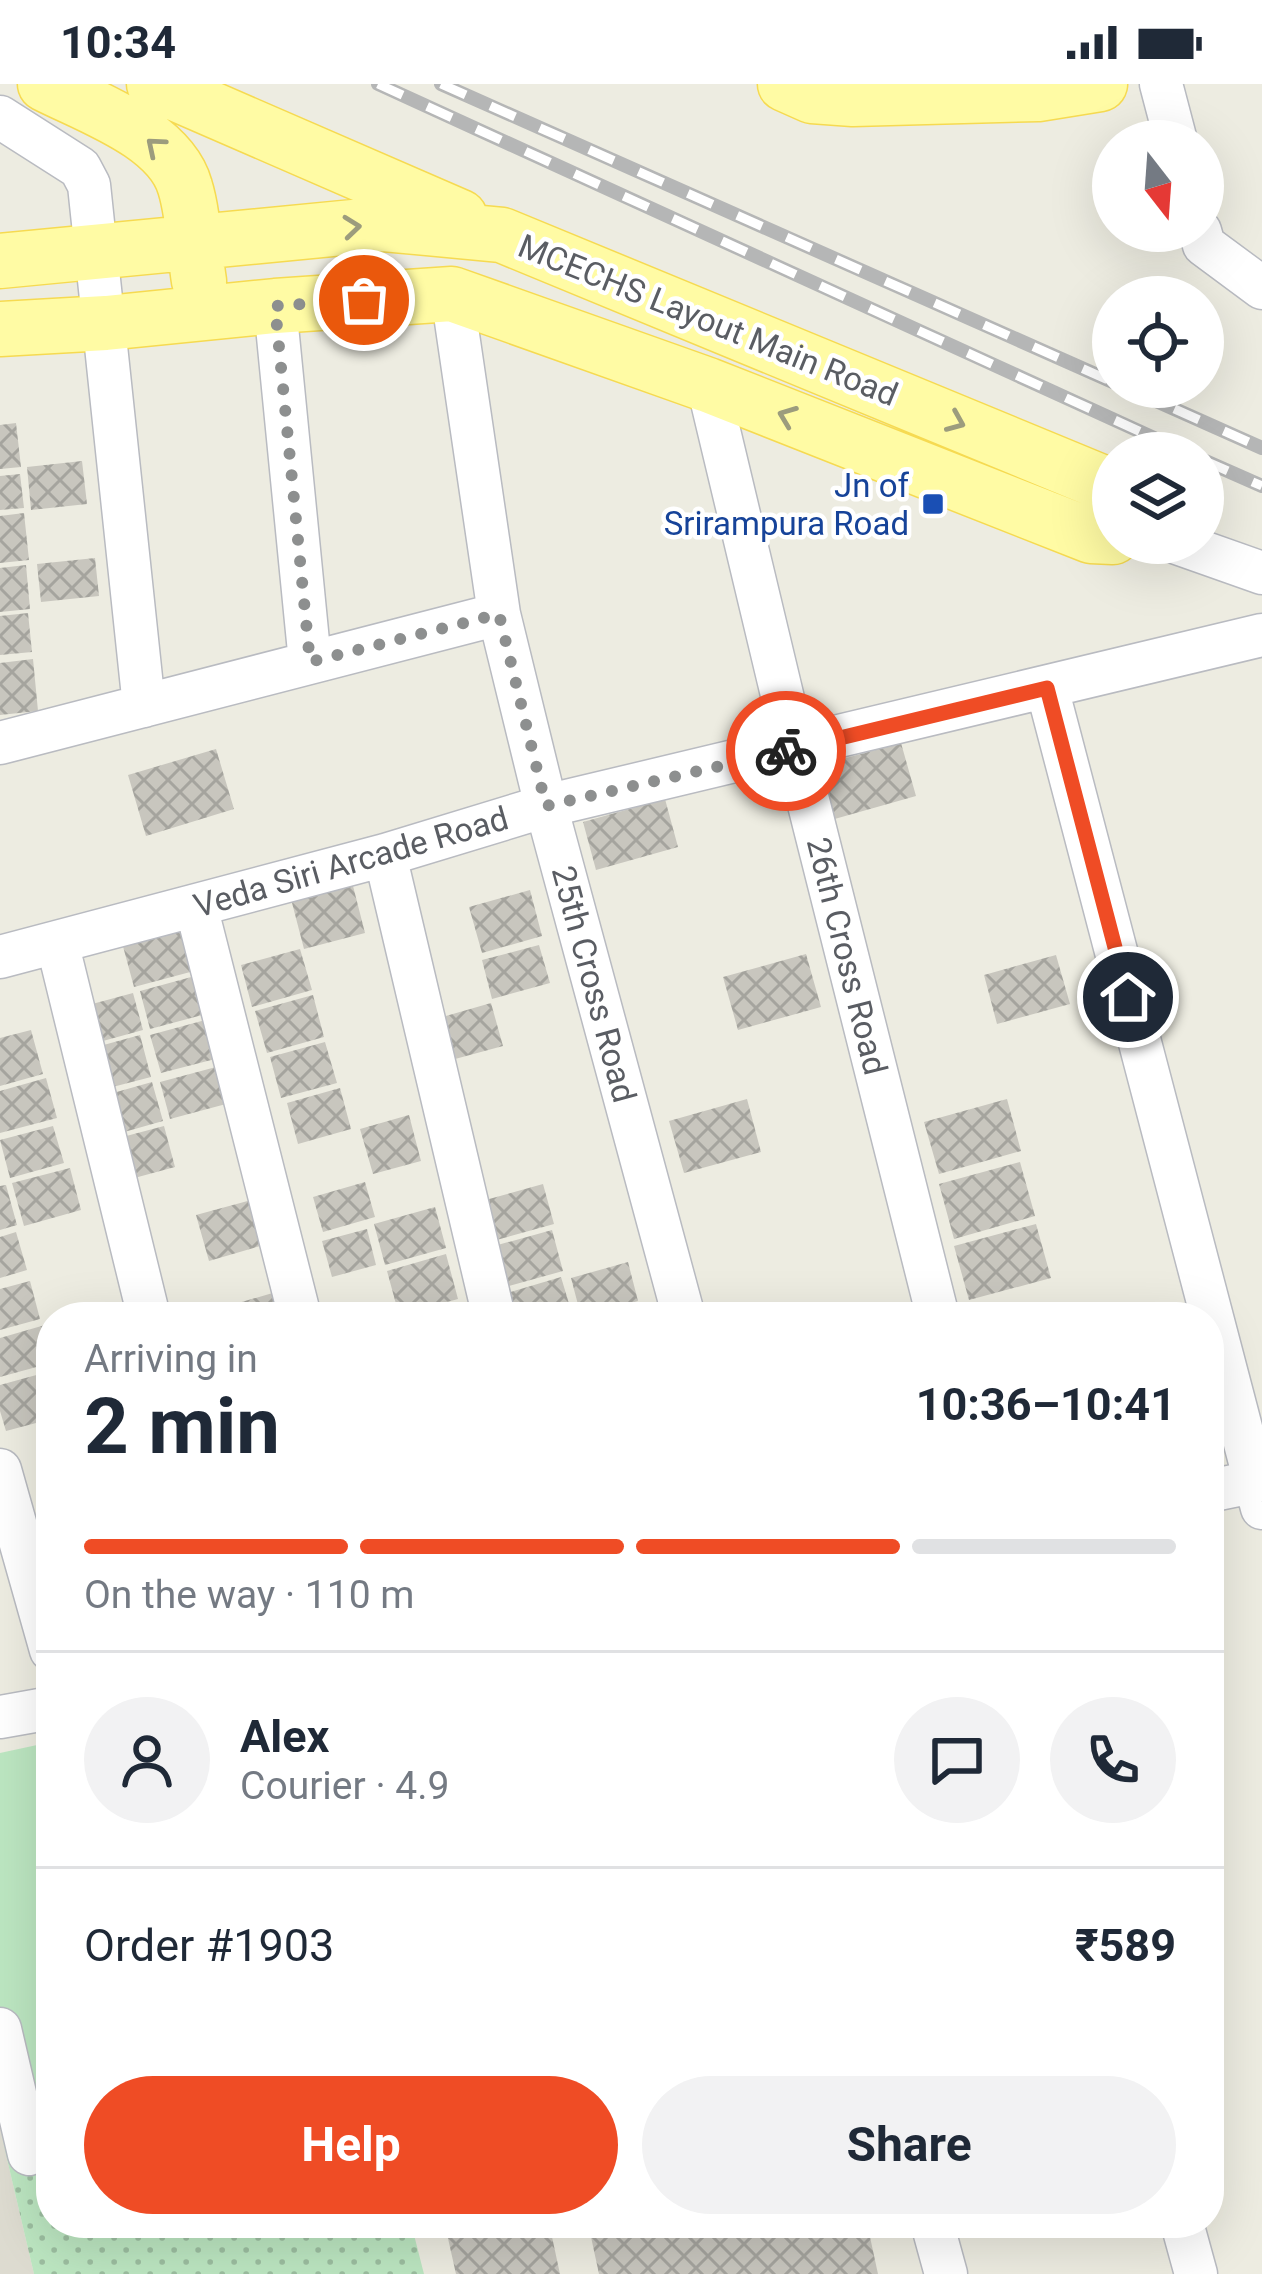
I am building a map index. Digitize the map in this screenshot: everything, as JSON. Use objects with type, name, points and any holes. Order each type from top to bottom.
[{"type":"main road","points":[[45,84],[129,126],[159,145],[177,167],[186,187],[203,313]]},
{"type":"main road","points":[[154,84],[502,235]]},
{"type":"main road","points":[[804,88],[853,99],[1038,94],[1100,84]]},
{"type":"main road","name":"MCECHS Layout Main Road","points":[[0,261],[384,224],[502,235],[1092,479]]},
{"type":"main road","name":"MCECHS Layout Main Road","points":[[0,329],[452,294],[708,385],[1092,533]]},
{"type":"street","points":[[1161,84],[1170,120]]},
{"type":"street","points":[[0,117],[80,168],[89,184],[145,706]]},
{"type":"street","points":[[1215,252],[1262,288]]},
{"type":"street","name":"25th Cross Road","points":[[452,294],[499,614],[680,1302]]},
{"type":"street","points":[[275,306],[310,662]]},
{"type":"street","name":"26th Cross Road","points":[[708,385],[934,1302]]},
{"type":"street","points":[[1224,560],[1262,573]]},
{"type":"street","points":[[0,743],[499,614]]},
{"type":"street","name":"Veda Siri Arcade Road","points":[[0,957],[385,856],[546,806],[1262,635]]},
{"type":"street","points":[[1047,688],[1210,1302]]},
{"type":"street","points":[[385,856],[490,1302]]},
{"type":"street","points":[[196,905],[296,1302]]},
{"type":"street","points":[[57,942],[145,1302]]},
{"type":"street","points":[[1224,1354],[1260,1490],[1224,1491]]},
{"type":"street","points":[[0,1470],[36,1597]]},
{"type":"street","points":[[0,1717],[36,1711]]},
{"type":"street","points":[[0,2029],[29,2155]]},
{"type":"street","points":[[936,2238],[946,2274]]},
{"type":"street","points":[[1186,2238],[1196,2274]]},
{"type":"shaded area","points":[[0,2126],[7,2159],[34,2274],[0,2274]]},
{"type":"green space","points":[[36,1745],[36,2153],[7,2159],[0,2126],[0,1753]]},
{"type":"green space","points":[[36,2153],[36,2238],[415,2238],[424,2274],[34,2274],[7,2159]]},
{"type":"building","points":[[16,423],[21,467],[0,469],[0,425]]},
{"type":"building","points":[[82,461],[87,504],[31,510],[27,467]]},
{"type":"building","points":[[20,474],[24,508],[0,510],[0,476]]},
{"type":"building","points":[[24,513],[29,560],[0,563],[0,516]]},
{"type":"building","points":[[95,558],[99,596],[41,602],[37,564]]},
{"type":"building","points":[[26,565],[30,609],[0,612],[0,568]]},
{"type":"building","points":[[28,613],[32,652],[0,655],[0,616]]},
{"type":"building","points":[[33,659],[38,711],[0,715],[0,663]]},
{"type":"building","points":[[901,743],[916,796],[824,822],[809,768]]},
{"type":"building","points":[[216,749],[234,809],[146,836],[128,775]]},
{"type":"building","points":[[665,799],[678,847],[596,870],[583,822]]},
{"type":"building","points":[[352,882],[365,933],[304,949],[291,899]]},
{"type":"building","points":[[530,890],[542,936],[482,953],[469,907]]},
{"type":"building","points":[[181,923],[194,971],[134,987],[121,939]]},
{"type":"building","points":[[539,945],[550,983],[492,999],[482,960]]},
{"type":"building","points":[[300,949],[312,990],[252,1007],[241,965]]},
{"type":"building","points":[[806,954],[821,1007],[738,1030],[723,977]]},
{"type":"building","points":[[1056,955],[1070,1004],[997,1024],[984,975]]},
{"type":"building","points":[[195,976],[206,1014],[150,1029],[140,991]]},
{"type":"building","points":[[133,993],[143,1030],[92,1044],[81,1007]]},
{"type":"building","points":[[313,995],[324,1037],[267,1053],[255,1011]]},
{"type":"building","points":[[491,1003],[503,1046],[444,1062],[432,1020]]},
{"type":"building","points":[[209,1019],[219,1058],[161,1073],[150,1035]]},
{"type":"building","points":[[31,1030],[43,1074],[0,1086],[0,1038]]},
{"type":"building","points":[[140,1035],[151,1077],[101,1090],[89,1049]]},
{"type":"building","points":[[325,1042],[337,1083],[281,1098],[270,1057]]},
{"type":"building","points":[[216,1067],[226,1104],[170,1119],[160,1082]]},
{"type":"building","points":[[46,1078],[57,1118],[0,1133],[0,1091]]},
{"type":"building","points":[[152,1082],[163,1121],[110,1136],[99,1097]]},
{"type":"building","points":[[340,1088],[351,1129],[298,1144],[287,1103]]},
{"type":"building","points":[[747,1099],[761,1152],[684,1173],[669,1121]]},
{"type":"building","points":[[1007,1099],[1021,1151],[939,1174],[924,1122]]},
{"type":"building","points":[[409,1115],[421,1161],[373,1174],[360,1129]]},
{"type":"building","points":[[53,1126],[64,1163],[10,1178],[0,1140]]},
{"type":"building","points":[[164,1126],[175,1167],[127,1180],[115,1139]]},
{"type":"building","points":[[1020,1162],[1035,1216],[954,1239],[939,1184]]},
{"type":"building","points":[[70,1168],[81,1210],[24,1226],[12,1183]]},
{"type":"building","points":[[365,1182],[375,1217],[323,1232],[313,1197]]},
{"type":"building","points":[[543,1184],[554,1224],[493,1241],[482,1201]]},
{"type":"building","points":[[6,1185],[17,1225],[0,1230],[0,1186]]},
{"type":"building","points":[[255,1199],[267,1244],[209,1261],[196,1215]]},
{"type":"building","points":[[435,1207],[446,1248],[385,1265],[374,1224]]},
{"type":"building","points":[[1036,1224],[1051,1278],[969,1300],[954,1246]]},
{"type":"building","points":[[367,1229],[376,1265],[332,1277],[322,1241]]},
{"type":"building","points":[[552,1230],[563,1271],[505,1287],[494,1246]]},
{"type":"building","points":[[16,1232],[27,1270],[0,1278],[0,1237]]},
{"type":"building","points":[[446,1254],[458,1299],[395,1302],[387,1271]]},
{"type":"building","points":[[628,1262],[638,1301],[577,1302],[571,1278]]},
{"type":"building","points":[[561,1277],[568,1302],[509,1302],[507,1293]]},
{"type":"building","points":[[30,1281],[36,1320],[0,1330],[0,1289]]},
{"type":"building","points":[[276,1292],[279,1302],[242,1302]]},
{"type":"building","points":[[36,1328],[36,1367],[0,1377],[0,1338]]},
{"type":"building","points":[[36,1375],[36,1423],[6,1431],[0,1385]]},
{"type":"building","points":[[448,2238],[552,2238],[560,2274],[456,2274]]},
{"type":"building","points":[[591,2238],[870,2238],[878,2274],[599,2274]]},
{"type":"railway","points":[[378,84],[1141,432]]},
{"type":"railway","points":[[441,84],[1092,373]]},
{"type":"railway","points":[[1172,408],[1262,448]]},
{"type":"railway","points":[[1224,469],[1262,486]]},
{"type":"way so far","points":[[364,300],[275,306],[310,662],[499,614],[546,806],[786,751]]},
{"type":"place","name":"Jn of Srirampura Road","points":[[933,504]]},
{"type":"route","points":[[786,751],[1047,688],[1128,997]]}]
